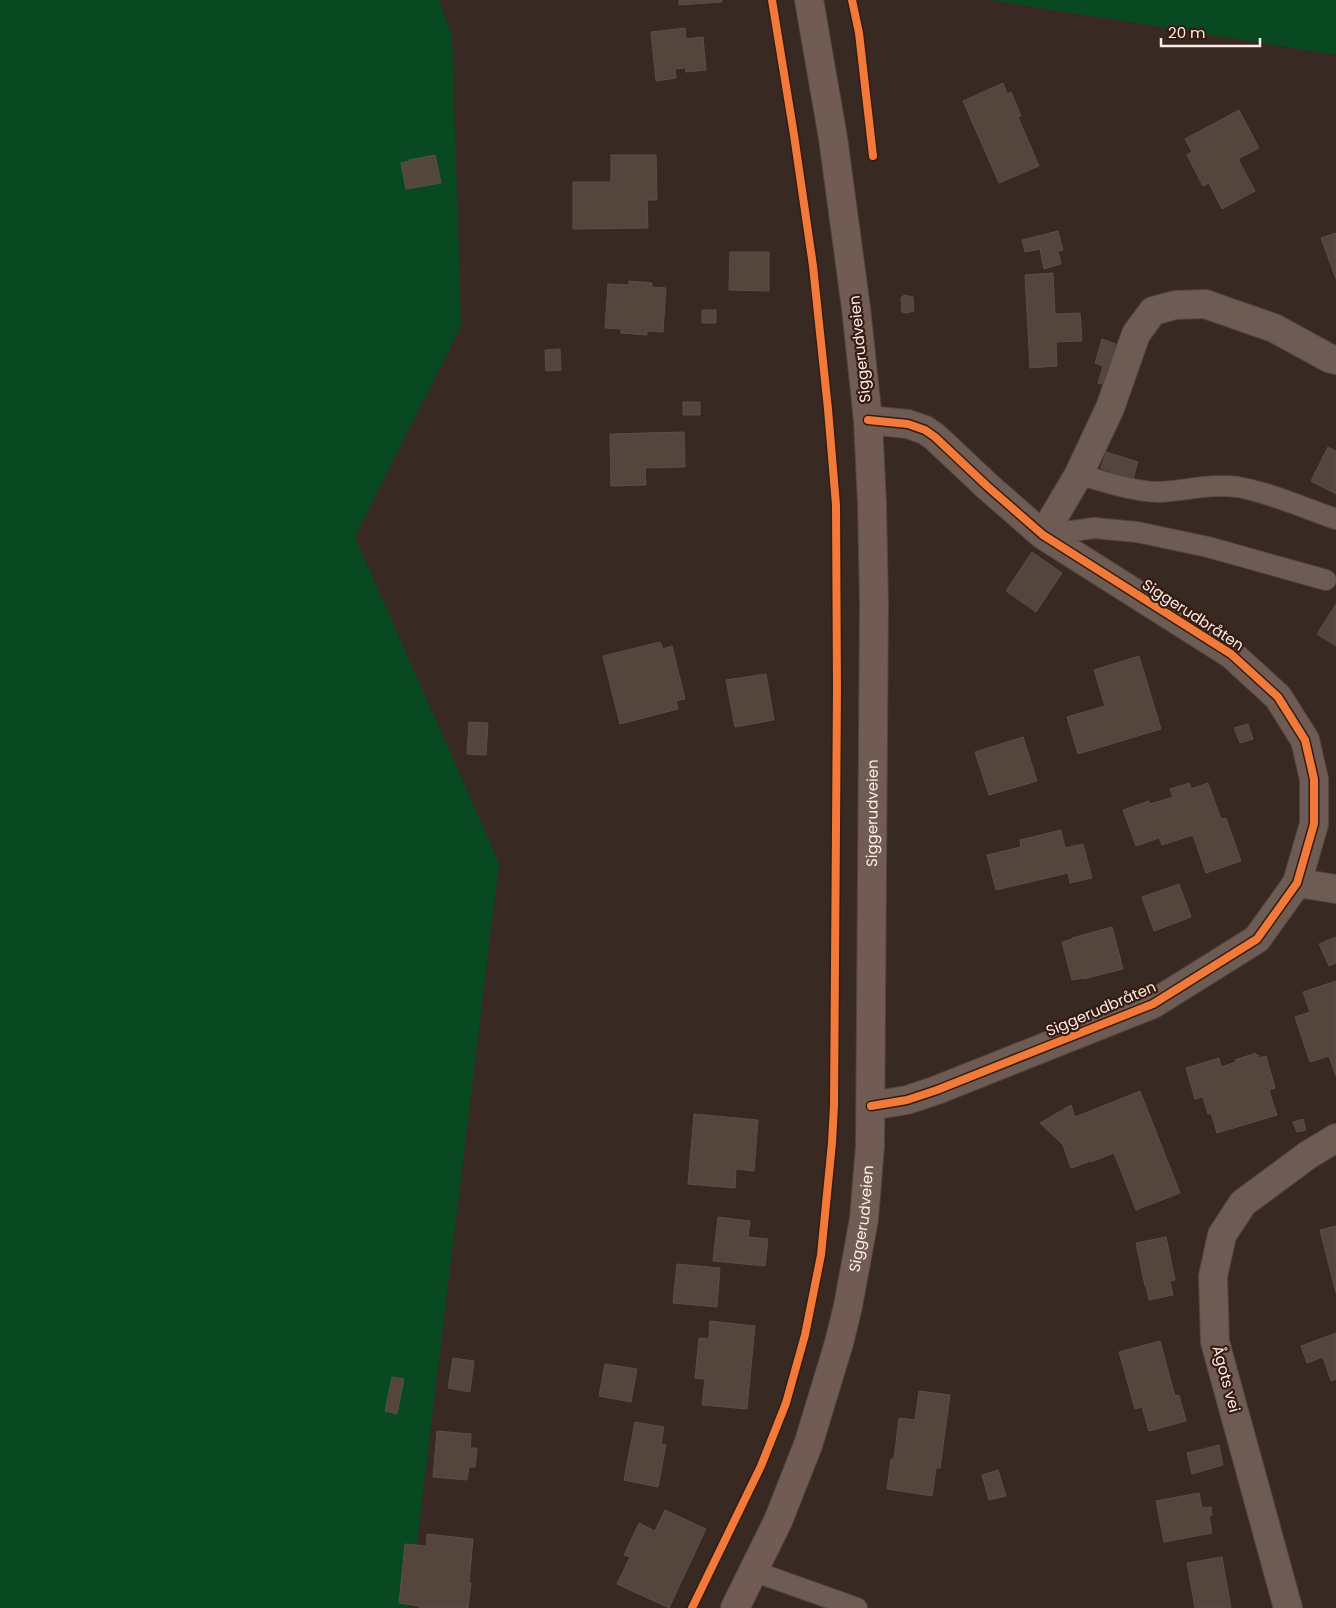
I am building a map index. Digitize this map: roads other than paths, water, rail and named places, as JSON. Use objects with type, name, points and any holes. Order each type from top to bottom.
[{"type":"main road","name":"Siggerudveien","points":[[735,1608],[778,1521],[808,1445],[840,1344],[864,1219],[870,1146],[874,604],[868,420],[837,163],[809,0]]},
{"type":"street","points":[[1043,535],[1079,474],[1110,408],[1136,334],[1153,311],[1174,305],[1204,304],[1274,328],[1336,360]]},
{"type":"street","name":"Siggerudbråten","points":[[868,420],[908,424],[925,430],[1043,535],[1230,654],[1278,697],[1305,740],[1314,779],[1314,824],[1296,883],[1257,939],[1154,1004],[937,1090],[908,1100],[871,1106]]},
{"type":"street","points":[[1296,883],[1336,889]]},
{"type":"street","name":"Ågots vei","points":[[1288,1608],[1215,1342],[1213,1276],[1222,1235],[1243,1203],[1308,1155],[1336,1138]]},
{"type":"lane","points":[[1079,474],[1154,492],[1214,486],[1237,487],[1261,493],[1336,519]]},
{"type":"lane","points":[[1043,535],[1094,528],[1137,532],[1208,547],[1326,580]]},
{"type":"lane","points":[[753,1571],[858,1608]]}]
